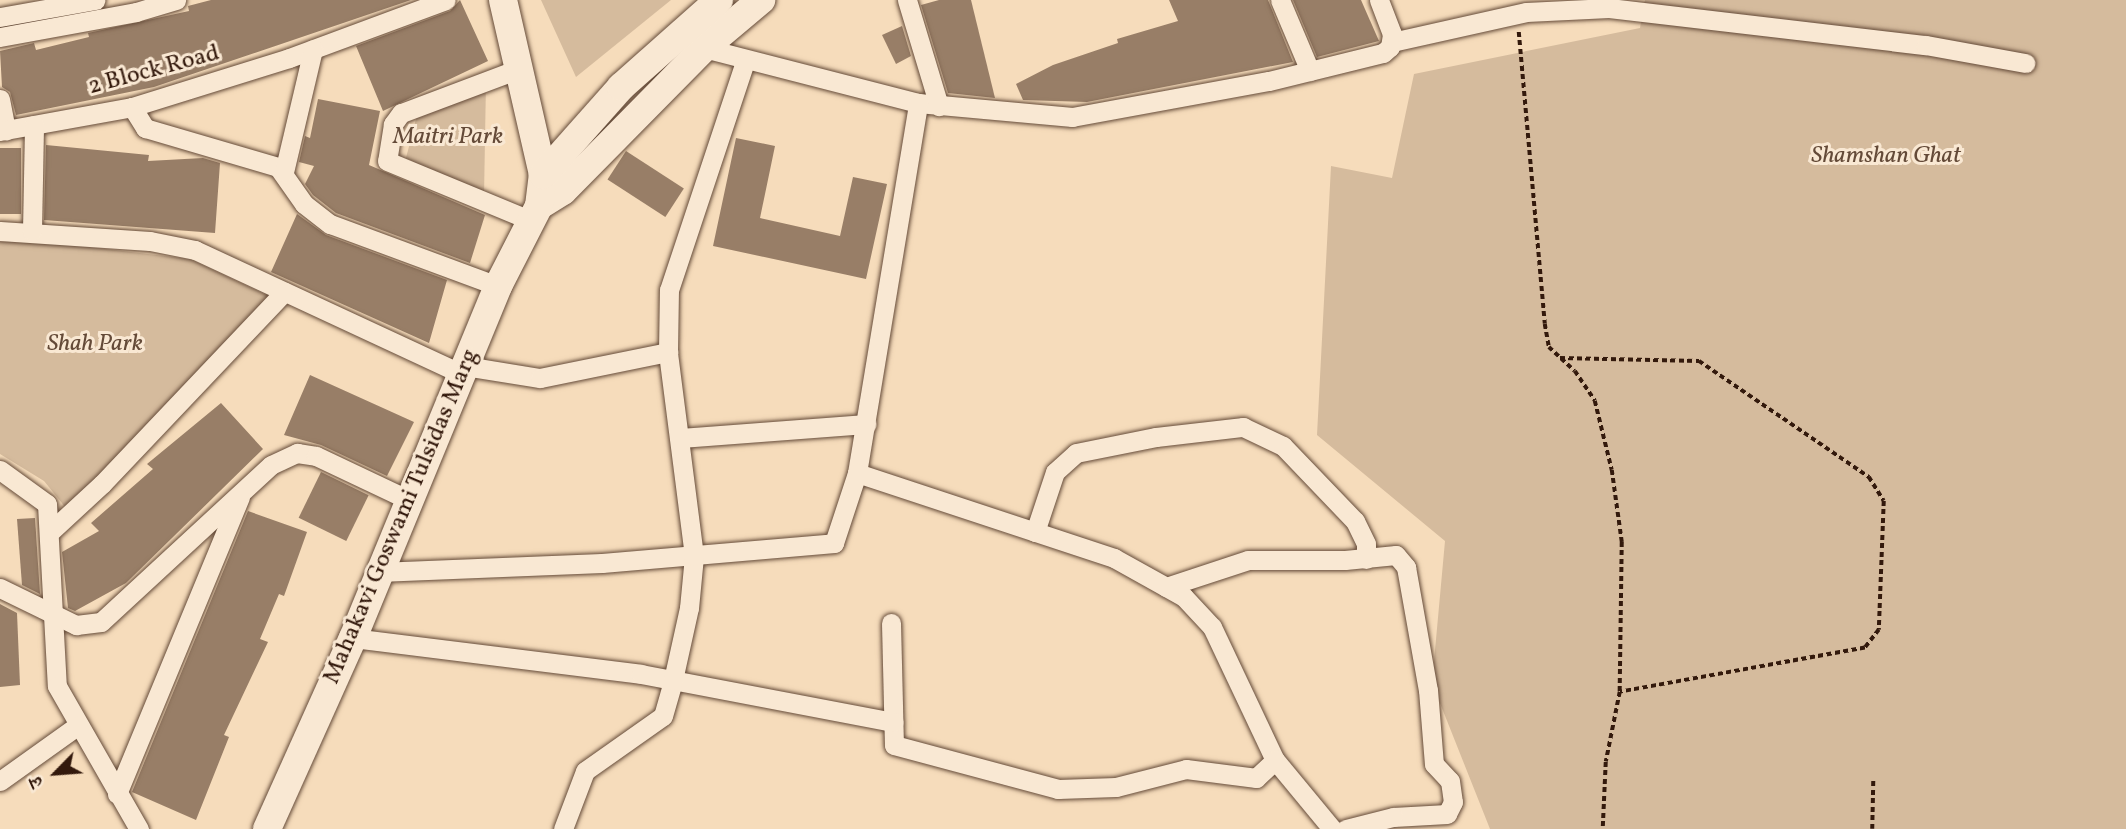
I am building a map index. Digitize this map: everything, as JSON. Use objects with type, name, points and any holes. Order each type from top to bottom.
[{"type":"street","points":[[4,11],[95,0]]},
{"type":"street","points":[[0,37],[136,12],[176,0]]},
{"type":"street","name":"2 Block Road","points":[[3,131],[132,107],[313,49],[446,0]]},
{"type":"street","points":[[543,175],[621,87],[719,0]]},
{"type":"street","name":"Mahakavi Goswami Tulsidas Marg","points":[[536,213],[563,191],[704,48],[761,0]]},
{"type":"street","points":[[908,0],[939,106]]},
{"type":"street","points":[[1280,0],[1310,71]]},
{"type":"street","points":[[1379,0],[1390,46]]},
{"type":"street","name":"Mahakavi Goswami Tulsidas Marg","points":[[267,829],[353,638],[498,286],[536,213],[543,175],[509,2]]},
{"type":"street","points":[[704,48],[918,103],[1072,117],[1310,71],[1390,46],[1517,14],[1609,8],[1713,17],[1926,45],[2025,63]]},
{"type":"street","points":[[284,172],[313,49]]},
{"type":"street","points":[[563,829],[585,771],[663,716],[673,680],[689,608],[694,556],[668,352],[669,290],[746,59]]},
{"type":"street","points":[[521,68],[401,113],[393,124],[387,161],[536,213]]},
{"type":"street","points":[[0,99],[3,131]]},
{"type":"street","points":[[378,572],[694,556],[834,543],[857,473],[918,103]]},
{"type":"street","points":[[132,107],[145,128],[270,163],[284,172],[304,204],[319,219],[498,286]]},
{"type":"street","points":[[32,231],[34,125]]},
{"type":"street","points":[[0,231],[32,231],[177,245],[463,370],[540,378],[668,352]]},
{"type":"street","points":[[50,532],[102,484],[284,292]]},
{"type":"street","points":[[680,438],[866,424]]},
{"type":"street","points":[[1035,531],[1055,472],[1076,453],[1156,437],[1243,427],[1283,446],[1355,521],[1366,544],[1366,559]]},
{"type":"street","points":[[0,588],[53,618],[84,626],[115,613],[243,489],[281,457],[297,453],[317,456],[409,500]]},
{"type":"street","points":[[0,470],[45,501],[50,532],[53,671],[77,726],[139,829]]},
{"type":"street","points":[[857,473],[1114,558],[1184,597],[1212,627],[1275,760],[1332,829]]},
{"type":"street","points":[[117,794],[243,489]]},
{"type":"street","points":[[1166,587],[1248,560],[1366,559],[1396,555],[1406,567],[1428,691],[1434,764],[1450,781],[1453,802],[1447,814],[1392,817],[1346,829]]},
{"type":"street","points":[[891,623],[894,745],[1058,789],[1116,787],[1186,769],[1256,778],[1275,760]]},
{"type":"street","points":[[353,638],[673,680],[893,722]]},
{"type":"street","points":[[0,781],[77,726]]},
{"type":"path","points":[[1517,14],[1549,347],[1575,371],[1595,401],[1612,470],[1622,542],[1620,692],[1606,762],[1603,829]]},
{"type":"path","points":[[1558,358],[1699,361],[1869,477],[1884,501],[1879,630],[1865,648],[1620,692]]},
{"type":"path","points":[[1872,829],[1873,781]]},
{"type":"green space","points":[[541,0],[671,0],[576,77]]},
{"type":"green space","name":"Shamshan Ghat","points":[[1645,0],[2126,0],[2126,829],[1490,829],[1432,683],[1445,541],[1317,435],[1331,166],[1392,178],[1414,74],[1640,28]]},
{"type":"green space","name":"Maitri Park","points":[[486,82],[484,196],[406,158],[418,111]]},
{"type":"green space","name":"Shah Park","points":[[22,239],[190,259],[275,299],[66,508],[44,481],[0,454],[0,242]]},
{"type":"building","points":[[211,0],[411,0],[154,87],[16,115],[10,92],[2,87],[0,51],[34,43],[36,50],[89,37],[88,33],[189,11],[188,6]]},
{"type":"building","points":[[460,0],[488,61],[383,111],[356,46],[450,11]]},
{"type":"building","points":[[939,0],[971,0],[995,98],[948,93],[921,5]]},
{"type":"building","points":[[1169,0],[1268,0],[1293,62],[1087,102],[1023,100],[1016,84],[1053,65],[1118,43],[1117,39],[1178,21]]},
{"type":"building","points":[[1293,0],[1361,0],[1379,41],[1317,57]]},
{"type":"building","points":[[902,26],[911,56],[896,64],[882,35]]},
{"type":"building","points":[[318,99],[380,111],[369,165],[485,215],[470,263],[336,213],[313,195],[305,184],[314,166],[299,162],[305,136],[310,138]]},
{"type":"building","points":[[736,138],[775,146],[760,218],[840,236],[853,177],[887,184],[866,279],[713,246]]},
{"type":"building","points":[[46,145],[149,155],[148,161],[203,158],[220,163],[215,233],[44,220]]},
{"type":"building","points":[[0,148],[21,148],[21,214],[0,214]]},
{"type":"building","points":[[626,151],[684,189],[665,217],[607,180]]},
{"type":"building","points":[[297,214],[326,235],[447,280],[429,343],[271,272]]},
{"type":"building","points":[[310,375],[414,422],[387,476],[321,445],[284,435]]},
{"type":"building","points":[[221,403],[263,449],[126,583],[75,611],[68,608],[62,552],[99,531],[91,523],[153,469],[147,464]]},
{"type":"building","points":[[321,472],[369,495],[346,541],[299,518]]},
{"type":"building","points":[[248,511],[307,532],[284,596],[279,594],[260,639],[268,642],[224,735],[229,737],[196,820],[132,792]]},
{"type":"building","points":[[35,518],[40,594],[22,585],[17,519]]},
{"type":"building","points":[[0,604],[17,613],[20,685],[0,687]]}]
